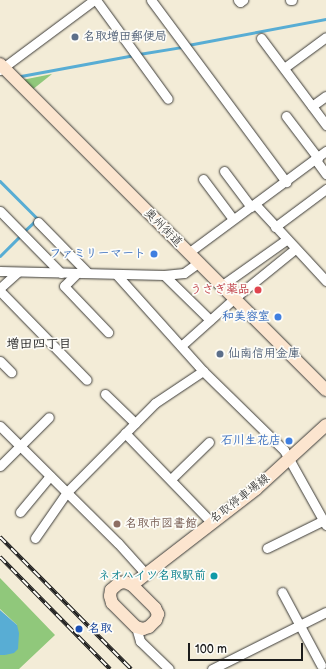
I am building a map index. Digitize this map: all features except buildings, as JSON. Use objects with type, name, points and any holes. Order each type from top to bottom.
[{"type":"main road","name":"奥州街道","points":[[1,68],[326,390]]},
{"type":"main road","name":"名取停車場線","points":[[132,585],[145,573],[256,489],[326,425]]},
{"type":"main road","points":[[125,582],[132,585],[155,608],[158,614],[156,620],[149,627],[143,629],[136,627],[112,603],[110,596],[111,590],[119,583],[125,582]]},
{"type":"street","points":[[1,68],[95,0],[168,99]]},
{"type":"street","points":[[151,0],[286,182]]},
{"type":"street","points":[[238,0],[240,2],[243,0]]},
{"type":"street","points":[[284,68],[326,37]]},
{"type":"street","points":[[261,38],[326,125]]},
{"type":"street","points":[[312,106],[326,96]]},
{"type":"street","points":[[286,116],[317,158],[326,174]]},
{"type":"street","points":[[188,253],[326,151]]},
{"type":"street","points":[[224,171],[253,206],[276,227],[286,240],[326,280]]},
{"type":"street","points":[[203,179],[234,219]]},
{"type":"street","points":[[276,227],[326,189]]},
{"type":"street","points":[[0,211],[60,273]]},
{"type":"street","points":[[38,222],[88,273]]},
{"type":"street","points":[[221,286],[286,240]]},
{"type":"street","points":[[181,346],[234,298],[295,249]]},
{"type":"street","points":[[0,271],[164,275],[184,273],[198,263]]},
{"type":"street","points":[[18,272],[0,290],[88,380]]},
{"type":"street","points":[[77,273],[64,286],[108,332]]},
{"type":"street","points":[[116,274],[203,370],[284,450],[290,459],[324,523],[267,548]]},
{"type":"street","points":[[164,275],[210,320]]},
{"type":"street","points":[[0,361],[11,372]]},
{"type":"street","points":[[35,538],[67,492],[135,423],[161,398],[203,370]]},
{"type":"street","points":[[105,394],[135,423]]},
{"type":"street","points":[[0,466],[49,417]]},
{"type":"street","points":[[0,426],[118,543],[145,573]]},
{"type":"street","points":[[125,434],[171,479],[211,522]]},
{"type":"street","points":[[171,479],[209,442]]},
{"type":"street","points":[[20,512],[50,476]]},
{"type":"street","points":[[282,592],[321,665]]},
{"type":"street","points":[[212,669],[326,612]]},
{"type":"street","points":[[136,627],[140,641],[169,669]]},
{"type":"green space","points":[[52,74],[32,90],[22,80]]},
{"type":"green space","points":[[0,578],[55,635],[19,669],[0,669],[0,655],[5,655],[17,625],[0,609]]},
{"type":"water","points":[[0,610],[17,625],[19,633],[18,649],[14,653],[5,655],[0,655]]},
{"type":"waterway","points":[[188,45],[326,19]]},
{"type":"waterway","points":[[139,54],[182,47]]},
{"type":"waterway","points":[[21,76],[134,55]]},
{"type":"waterway","points":[[0,181],[38,219],[24,232]]},
{"type":"waterway","points":[[0,256],[21,235]]},
{"type":"railway","points":[[0,537],[131,669]]},
{"type":"railway","points":[[0,557],[110,669]]},
{"type":"place","name":"名取増田郵便局","points":[[75,37]]},
{"type":"place","name":"ファミリーマート","points":[[154,254]]},
{"type":"place","name":"うさぎ薬品","points":[[258,290]]},
{"type":"place","name":"和美容室","points":[[278,317]]},
{"type":"place","name":"仙南信用金庫","points":[[220,354]]},
{"type":"place","name":"石川生花店","points":[[289,441]]},
{"type":"place","name":"名取市図書館","points":[[117,524]]},
{"type":"place","name":"ネオハイツ名取駅前","points":[[214,576]]},
{"type":"place","name":"名取","points":[[79,629]]},
{"type":"district","name":"増田四丁目","points":[[39,344]]}]
